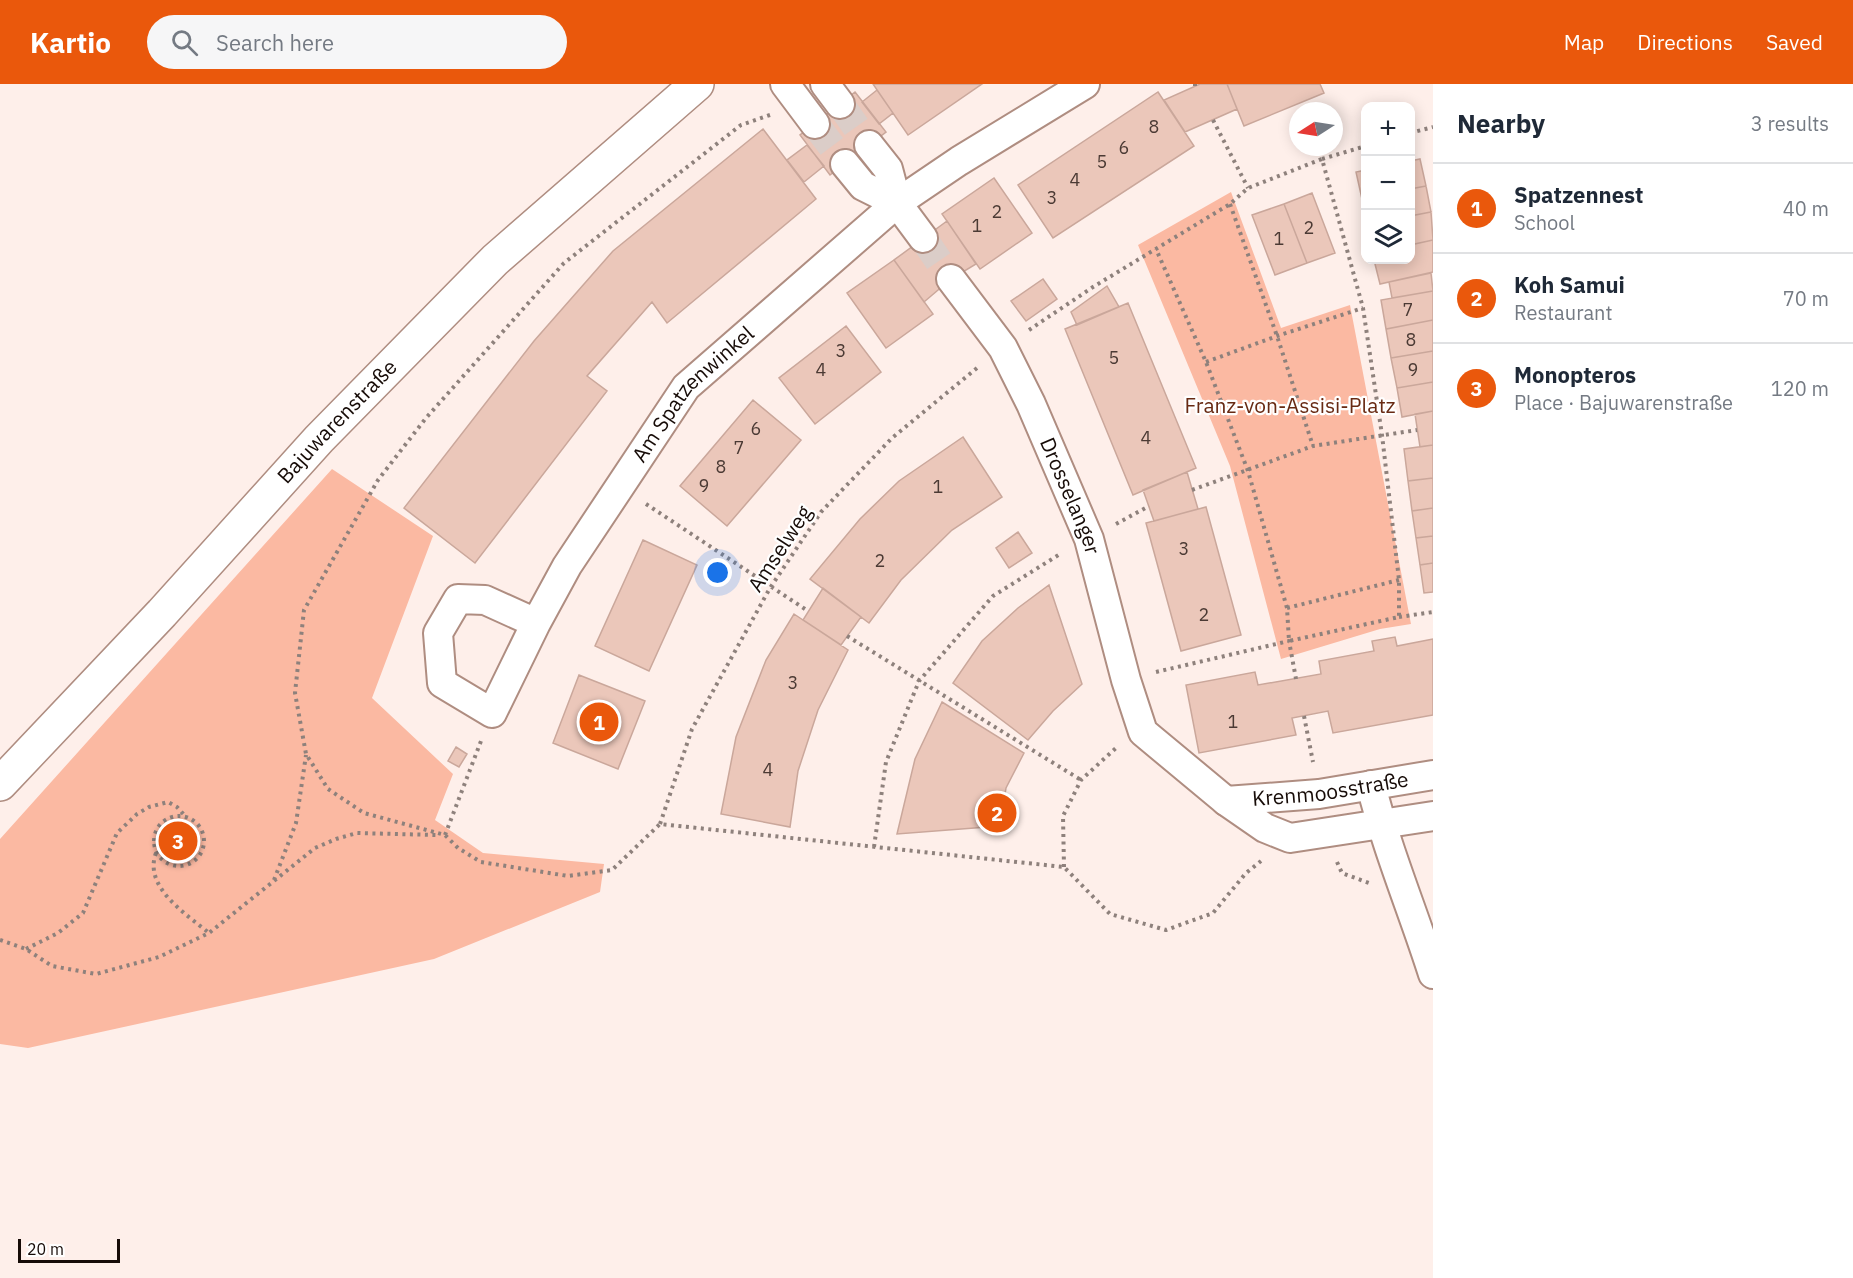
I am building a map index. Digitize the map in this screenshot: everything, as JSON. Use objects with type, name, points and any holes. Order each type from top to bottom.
[{"type":"main road","name":"Bajuwarenstraße","points":[[0,784],[162,613],[318,440],[495,260],[697,84]]},
{"type":"street","name":"Am Spatzenwinkel","points":[[492,713],[567,566],[686,387],[897,203],[959,161],[1085,84]]},
{"type":"street","points":[[869,145],[888,169],[897,203],[923,238]]},
{"type":"street","points":[[845,164],[863,186],[897,203]]},
{"type":"street","name":"Drosselanger","points":[[951,279],[1003,348],[1031,404],[1089,539],[1126,680],[1143,732]]},
{"type":"street","points":[[492,713],[442,682],[438,633],[458,599],[485,600],[536,623]]},
{"type":"street","name":"Krenmoosstraße","points":[[1143,732],[1226,801],[1265,828],[1290,838],[1433,816]]},
{"type":"street","name":"Krenmoosstraße","points":[[1226,801],[1319,794],[1433,775]]},
{"type":"street","points":[[1371,785],[1381,825],[1411,906],[1433,975]]},
{"type":"path","points":[[273,883],[296,823],[306,754],[295,693],[304,610],[378,480],[426,418],[564,263],[741,125],[800,104]]},
{"type":"path","points":[[1213,120],[1248,188]]},
{"type":"path","points":[[1415,132],[1433,127]]},
{"type":"path","points":[[1296,679],[1289,641],[1287,608],[1248,471],[1206,362],[1156,249],[1230,204],[1248,188],[1322,159],[1361,147]]},
{"type":"path","points":[[1322,159],[1363,308],[1382,435],[1399,580],[1399,617]]},
{"type":"path","points":[[1230,204],[1313,446]]},
{"type":"path","name":"Amselweg","points":[[660,824],[693,729],[770,588],[821,512],[891,438],[1003,348],[1093,287],[1156,249]]},
{"type":"path","points":[[1206,362],[1363,308]]},
{"type":"path","points":[[1192,490],[1313,446],[1417,430]]},
{"type":"path","points":[[620,486],[808,612]]},
{"type":"path","points":[[874,848],[886,762],[919,681],[993,596],[1068,549],[1089,539]]},
{"type":"path","points":[[1287,608],[1399,580]]},
{"type":"path","points":[[1126,680],[1289,641],[1399,617],[1433,612]]},
{"type":"path","points":[[847,636],[1081,780]]},
{"type":"path","points":[[445,835],[492,713]]},
{"type":"path","points":[[1304,716],[1319,794]]},
{"type":"path","points":[[1064,867],[1063,816],[1081,780],[1128,737],[1143,732]]},
{"type":"path","points":[[306,754],[328,789],[364,813],[445,835],[458,848],[481,862],[568,876],[612,870],[660,824],[1064,867],[1110,914],[1166,930],[1213,913],[1246,873],[1290,838]]},
{"type":"path","points":[[26,949],[58,933],[83,913],[117,832],[137,814],[149,807],[168,802],[177,807],[186,817]]},
{"type":"path","points":[[156,852],[168,864],[176,866],[184,866],[198,858],[204,842],[203,834],[194,820],[186,817],[170,818],[157,828],[154,836],[156,852],[152,871],[173,903],[209,933]]},
{"type":"path","points":[[0,940],[26,949],[52,966],[96,974],[159,957],[209,933],[315,848],[336,839],[357,833],[445,835]]},
{"type":"green space","name":"Franz-von-Assisi-Platz","points":[[1231,192],[1281,328],[1350,305],[1411,624],[1380,629],[1281,659],[1230,466],[1138,245]]},
{"type":"green space","points":[[332,469],[433,536],[372,698],[453,774],[435,820],[483,853],[604,864],[600,892],[434,959],[28,1048],[0,1044],[0,839]]},
{"type":"building","points":[[873,84],[982,84],[908,135]]},
{"type":"building","points":[[1200,84],[1227,84],[1237,109],[1185,132],[1164,100]]},
{"type":"building","points":[[1227,84],[1320,84],[1324,93],[1302,102],[1289,102],[1289,107],[1244,126]]},
{"type":"building","points":[[877,90],[893,113],[879,124],[862,102]]},
{"type":"building","points":[[855,92],[886,132],[830,175],[800,135]]},
{"type":"building","points":[[1158,92],[1194,146],[1053,238],[1018,185]]},
{"type":"building","points":[[763,129],[816,199],[667,323],[652,302],[587,376],[607,391],[475,563],[404,508],[534,341],[613,251]]},
{"type":"building","points":[[807,145],[824,166],[804,182],[787,160]]},
{"type":"building","points":[[1420,159],[1426,186],[1415,188],[1415,160]]},
{"type":"building","points":[[1361,171],[1361,194],[1356,172]]},
{"type":"building","points":[[994,178],[1032,233],[980,269],[942,214]]},
{"type":"building","points":[[1426,186],[1431,212],[1415,215],[1415,188]]},
{"type":"building","points":[[1312,193],[1335,253],[1307,263],[1284,204]]},
{"type":"building","points":[[1284,204],[1307,263],[1275,275],[1252,215]]},
{"type":"building","points":[[1431,212],[1433,240],[1415,244],[1415,215]]},
{"type":"building","points":[[947,221],[976,264],[951,279],[924,302],[894,260]]},
{"type":"building","points":[[1433,240],[1433,272],[1380,284],[1375,264],[1415,264],[1415,244]]},
{"type":"building","points":[[894,260],[933,314],[886,348],[847,293]]},
{"type":"building","points":[[1431,273],[1433,291],[1392,298],[1389,282]]},
{"type":"building","points":[[1043,279],[1057,299],[1026,321],[1011,301]]},
{"type":"building","points":[[1107,286],[1119,307],[1077,325],[1071,312]]},
{"type":"building","points":[[1433,291],[1433,320],[1386,329],[1381,300]]},
{"type":"building","points":[[1128,303],[1196,468],[1133,495],[1065,329]]},
{"type":"building","points":[[1433,320],[1433,351],[1391,358],[1386,329]]},
{"type":"building","points":[[846,326],[881,372],[815,424],[779,378]]},
{"type":"building","points":[[1433,351],[1433,382],[1397,388],[1391,358]]},
{"type":"building","points":[[1433,382],[1433,411],[1402,417],[1397,388]]},
{"type":"building","points":[[753,400],[801,440],[727,526],[680,486]]},
{"type":"building","points":[[1433,411],[1433,445],[1420,447],[1415,414]]},
{"type":"building","points":[[963,437],[1002,497],[952,530],[901,580],[869,623],[810,579],[860,519],[899,481]]},
{"type":"building","points":[[1433,445],[1433,478],[1408,481],[1404,449]]},
{"type":"building","points":[[1187,472],[1198,509],[1154,521],[1143,490]]},
{"type":"building","points":[[1433,478],[1433,508],[1412,511],[1408,481]]},
{"type":"building","points":[[1206,507],[1241,635],[1181,651],[1146,523]]},
{"type":"building","points":[[1433,508],[1433,536],[1416,538],[1412,511]]},
{"type":"building","points":[[1018,532],[1032,553],[1009,568],[996,548]]},
{"type":"building","points":[[1433,536],[1433,563],[1420,565],[1416,538]]},
{"type":"building","points":[[643,540],[697,565],[649,671],[595,646]]},
{"type":"building","points":[[1433,563],[1433,592],[1424,593],[1420,565]]},
{"type":"building","points":[[1049,585],[1082,684],[1053,711],[1028,740],[953,683],[982,641],[1018,608]]},
{"type":"building","points":[[823,588],[861,617],[841,645],[803,620]]},
{"type":"building","points":[[794,614],[848,650],[818,710],[798,771],[790,827],[721,814],[736,737],[766,660]]},
{"type":"building","points":[[1395,637],[1397,646],[1433,639],[1433,715],[1333,733],[1328,711],[1292,718],[1296,735],[1199,753],[1186,685],[1255,672],[1258,685],[1321,674],[1319,661],[1374,651],[1372,641]]},
{"type":"building","points":[[579,675],[645,701],[618,769],[553,743]]},
{"type":"building","points":[[942,702],[1024,753],[1006,788],[1000,826],[897,834],[915,759]]},
{"type":"building","points":[[456,747],[467,754],[459,767],[448,761]]},
{"type":"building","points":[[178,831],[185,834],[188,841],[185,848],[178,851],[171,848],[168,841],[171,834]]},
{"type":"tunnel","points":[[840,104],[869,145]]},
{"type":"tunnel","points":[[815,124],[845,164]]},
{"type":"tunnel","points":[[923,238],[951,279]]},
{"type":"place","name":"Spatzennest","points":[[599,722]]},
{"type":"place","name":"Koh Samui","points":[[997,813]]},
{"type":"place","name":"Monopteros","points":[[178,841]]}]
